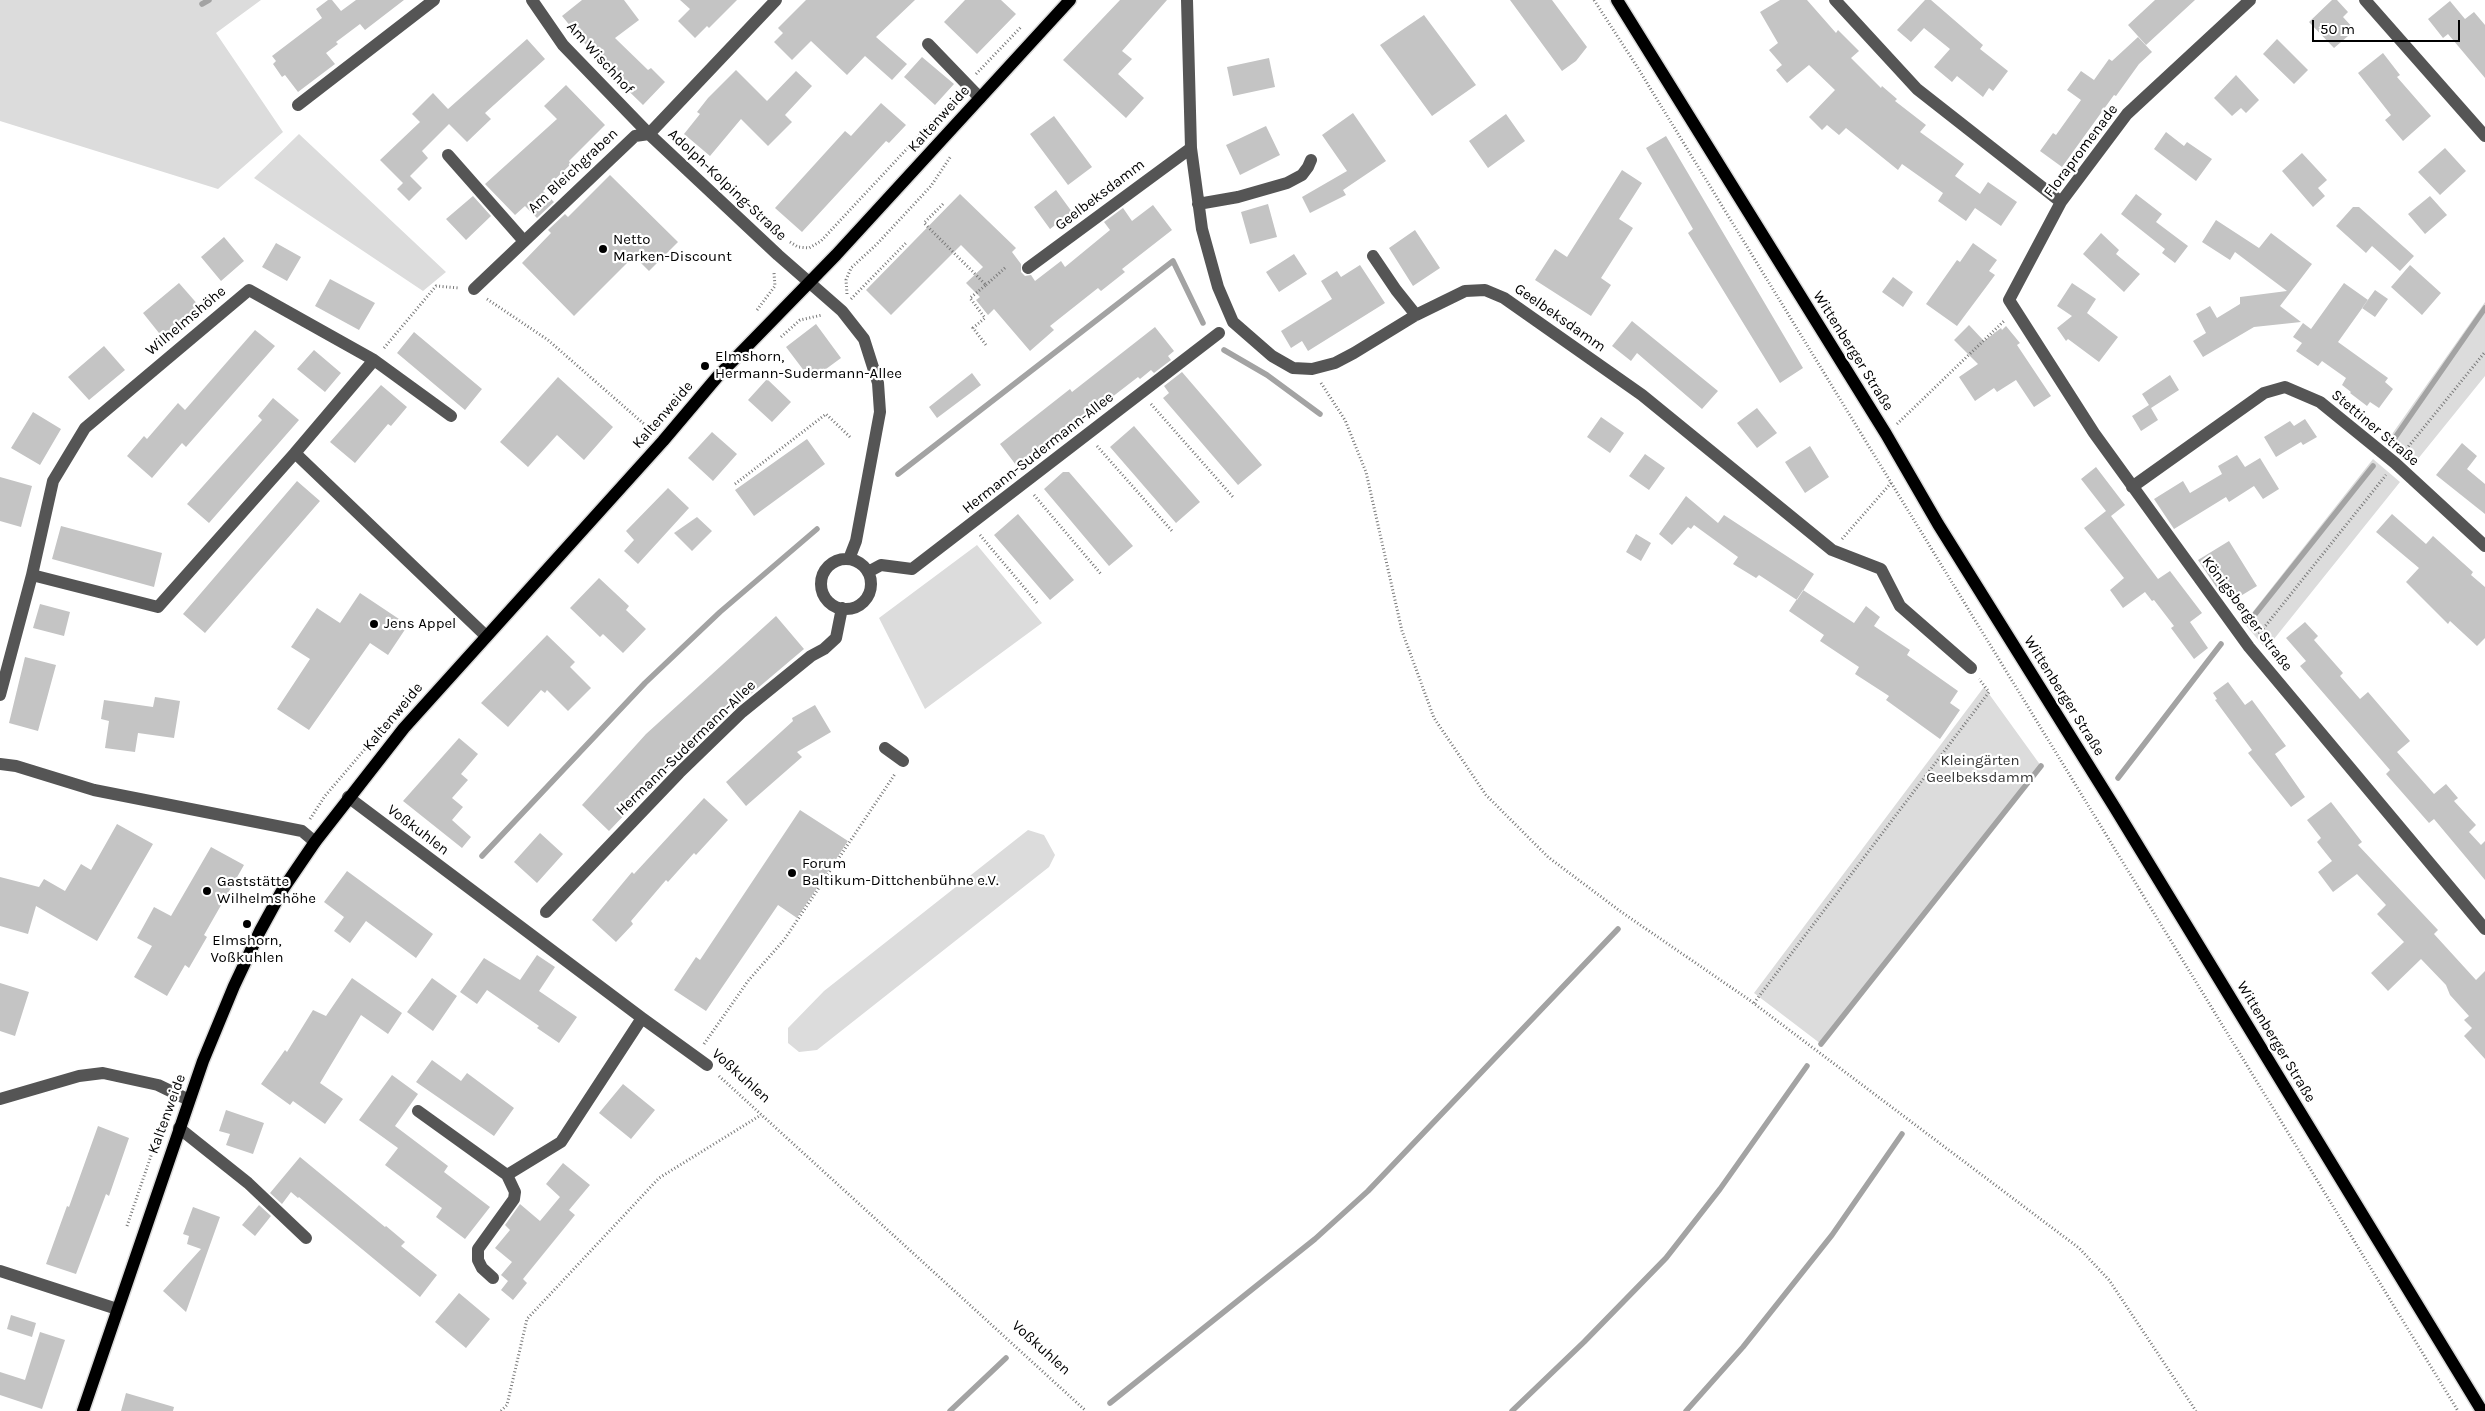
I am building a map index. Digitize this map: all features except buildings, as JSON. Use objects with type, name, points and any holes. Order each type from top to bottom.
[{"type":"main road","name":"Kaltenweide","points":[[83,1411],[179,1128],[234,986],[260,931],[284,889],[315,842],[348,797],[404,728],[663,441],[718,376],[811,282],[1070,0]]},
{"type":"main road","name":"Wittenberger Straße","points":[[1616,0],[1886,434],[1938,524],[2125,824],[2482,1411]]},
{"type":"street","points":[[298,104],[434,0]]},
{"type":"street","name":"Am Wischhof","points":[[532,0],[564,45],[649,134]]},
{"type":"street","name":"Adolph-Kolping-Straße","points":[[776,0],[649,134],[778,255],[811,282]]},
{"type":"street","name":"Geelbeksdamm","points":[[1186,0],[1190,148],[1202,229],[1218,287],[1233,322],[1272,356],[1293,368],[1312,369],[1335,363],[1416,315],[1465,291],[1485,290],[1504,298],[1642,395],[1832,550],[1881,569],[1900,606],[1971,668]]},
{"type":"street","points":[[1835,0],[1917,89],[2061,202]]},
{"type":"street","name":"Florapromenade","points":[[2012,305],[2061,202],[2127,114],[2250,0]]},
{"type":"street","points":[[2365,0],[2485,136]]},
{"type":"street","points":[[928,44],[980,98]]},
{"type":"street","name":"Am Bleichgraben","points":[[474,289],[523,240],[635,136],[649,134]]},
{"type":"street","name":"Geelbeksdamm","points":[[1028,268],[1190,148]]},
{"type":"street","points":[[448,155],[523,240]]},
{"type":"street","points":[[1198,204],[1238,197],[1287,183],[1302,175],[1310,160]]},
{"type":"street","points":[[1374,256],[1396,290],[1416,315]]},
{"type":"street","points":[[811,282],[842,310],[864,339],[878,383],[880,412],[876,441],[856,542],[849,559]]},
{"type":"street","name":"Wilhelmshöhe","points":[[0,695],[32,575],[53,481],[85,428],[249,290],[374,360]]},
{"type":"street","name":"Königsberger Straße","points":[[2012,305],[2132,487],[2249,646],[2485,928]]},
{"type":"street","name":"Hermann-Sudermann-Allee","points":[[868,572],[881,565],[912,569],[972,525],[1219,333]]},
{"type":"street","points":[[32,575],[158,608],[295,453],[374,360],[451,416]]},
{"type":"street","name":"Stettiner Straße","points":[[2132,487],[2264,393],[2285,387],[2320,402],[2395,463],[2485,546]]},
{"type":"street","points":[[295,453],[486,636]]},
{"type":"street","points":[[849,559],[860,563],[868,572],[871,587],[868,595],[857,606],[842,608],[828,601],[824,595],[822,580],[828,567],[842,560],[849,559]]},
{"type":"street","name":"Hermann-Sudermann-Allee","points":[[546,912],[679,773],[742,712],[836,638],[842,608]]},
{"type":"street","points":[[885,748],[903,761]]},
{"type":"street","points":[[0,764],[16,766],[94,790],[302,831],[315,842]]},
{"type":"street","name":"Voßkuhlen","points":[[348,797],[707,1065]]},
{"type":"street","points":[[507,1175],[561,1142],[642,1018]]},
{"type":"street","points":[[0,1099],[79,1076],[103,1073],[158,1085],[189,1100]]},
{"type":"street","points":[[418,1111],[507,1175],[515,1192],[514,1199],[478,1249],[478,1260],[482,1268],[493,1278]]},
{"type":"street","points":[[179,1128],[248,1183],[306,1238]]},
{"type":"street","points":[[0,1271],[117,1309]]},
{"type":"path","points":[[1594,0],[1636,65],[2458,1411]]},
{"type":"path","points":[[821,241],[1026,21]]},
{"type":"path","points":[[943,204],[924,223],[986,286]]},
{"type":"path","points":[[851,300],[908,242]]},
{"type":"path","points":[[986,345],[973,328],[985,318],[970,298],[1006,267]]},
{"type":"path","points":[[374,360],[436,286],[474,289],[548,340],[663,441]]},
{"type":"path","points":[[1870,449],[2012,305]]},
{"type":"path","points":[[2249,646],[2485,352]]},
{"type":"path","points":[[1312,369],[1344,420],[1366,472],[1402,632],[1434,718],[1486,794],[1548,856],[1620,911],[1754,1003],[2079,1248],[2109,1280],[2196,1411]]},
{"type":"path","points":[[1141,392],[1233,497]]},
{"type":"path","points":[[735,484],[826,414],[850,437]]},
{"type":"path","points":[[1087,434],[1172,531]]},
{"type":"path","points":[[1024,483],[1101,574]]},
{"type":"path","points":[[1832,550],[1891,483]]},
{"type":"path","points":[[972,525],[1038,604]]},
{"type":"path","points":[[1754,1003],[1990,692],[1971,668]]},
{"type":"path","points":[[302,831],[326,796],[380,731]]},
{"type":"path","points":[[695,1056],[748,981],[784,940],[903,761]]},
{"type":"path","name":"Voßkuhlen","points":[[707,1065],[1086,1411]]},
{"type":"path","points":[[126,1230],[173,1091]]},
{"type":"path","points":[[501,1411],[507,1405],[527,1319],[659,1178],[761,1115]]},
{"type":"green space","points":[[0,0],[261,0],[216,33],[283,132],[218,189],[0,121]]},
{"type":"green space","points":[[299,134],[446,272],[423,291],[254,178]]},
{"type":"green space","points":[[2485,302],[2485,376],[2413,465],[2385,444]]},
{"type":"green space","points":[[2373,459],[2400,482],[2266,649],[2244,623]]},
{"type":"green space","points":[[977,545],[1042,623],[925,709],[879,618]]},
{"type":"green space","name":"Kleingärten Geelbeksdamm","points":[[1984,687],[2041,766],[1821,1044],[1754,993]]},
{"type":"green space","points":[[1028,830],[1044,835],[1055,855],[1049,867],[817,1050],[799,1052],[788,1043],[788,1028],[824,991]]},
{"type":"waterway","points":[[202,4],[209,0]]},
{"type":"waterway","points":[[898,474],[1173,261],[1203,323]]},
{"type":"waterway","points":[[2392,442],[2485,308]]},
{"type":"waterway","points":[[1224,350],[1267,375],[1320,414]]},
{"type":"waterway","points":[[2248,623],[2373,466]]},
{"type":"waterway","points":[[482,856],[645,683],[720,612],[817,529]]},
{"type":"waterway","points":[[2118,778],[2221,644]]},
{"type":"waterway","points":[[1821,1044],[2041,766]]},
{"type":"waterway","points":[[1110,1403],[1315,1239],[1368,1191],[1618,929]]},
{"type":"waterway","points":[[1512,1411],[1584,1342],[1666,1258],[1720,1189],[1807,1066]]},
{"type":"waterway","points":[[1686,1411],[1743,1347],[1832,1235],[1902,1134]]},
{"type":"waterway","points":[[950,1411],[1006,1358]]},
{"type":"place","name":"Netto Marken-Discount","points":[[603,249]]},
{"type":"place","name":"Elmshorn, Hermann-Sudermann-Allee","points":[[705,366]]},
{"type":"place","name":"Jens Appel","points":[[374,624]]},
{"type":"place","name":"Forum Baltikum-Dittchenbühne e.V.","points":[[792,873]]},
{"type":"place","name":"Gaststätte Wilhelmshöhe","points":[[207,891]]},
{"type":"place","name":"Elmshorn, Voßkuhlen","points":[[247,924]]}]
